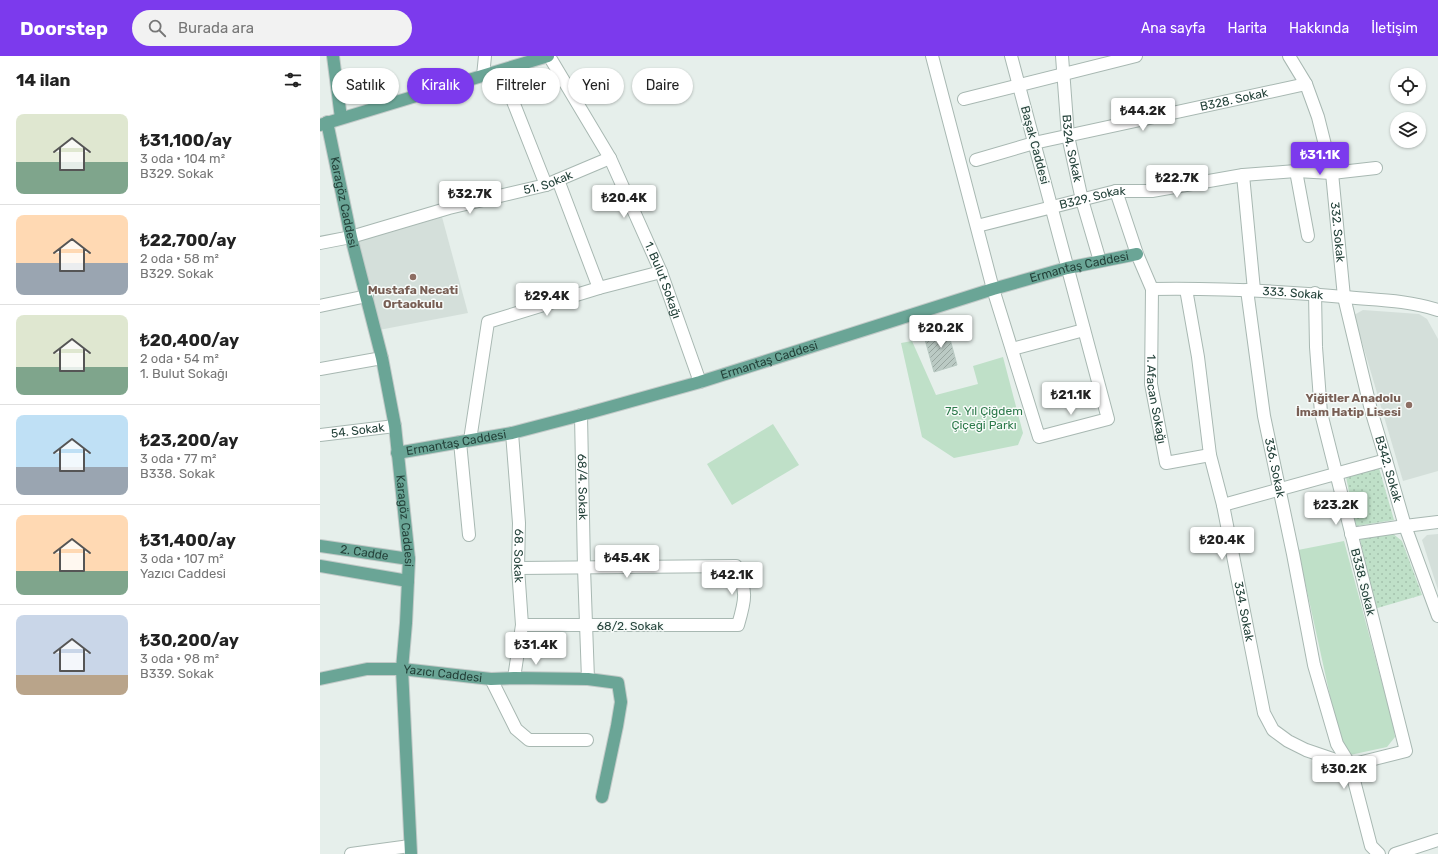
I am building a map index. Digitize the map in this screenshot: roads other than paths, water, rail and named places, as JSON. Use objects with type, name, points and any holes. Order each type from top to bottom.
[{"type":"main road","points":[[334,56],[341,118]]},
{"type":"main road","points":[[510,68],[548,56]]},
{"type":"main road","points":[[323,123],[482,76]]},
{"type":"main road","name":"Karagöz Caddesi","points":[[323,123],[382,358],[395,426],[409,559],[402,670],[410,850]]},
{"type":"main road","name":"Ermantaş Caddesi","points":[[397,453],[512,433],[581,415],[700,382],[993,289],[1067,268],[1137,254]]},
{"type":"main road","name":"2. Cadde","points":[[320,546],[409,559]]},
{"type":"main road","name":"2. Cadde","points":[[320,566],[408,581]]},
{"type":"main road","name":"Yazıcı Caddesi","points":[[320,679],[366,669],[402,670],[491,679],[588,679],[618,683],[621,702],[618,726],[602,797]]},
{"type":"street","points":[[484,68],[485,56]]},
{"type":"street","name":"1. Bulut Sokağı","points":[[548,56],[610,158],[661,272],[700,382]]},
{"type":"street","points":[[932,56],[993,289],[1012,349],[1084,330]]},
{"type":"street","name":"Başak Caddesi","points":[[1011,56],[1108,419],[1039,437],[1012,349]]},
{"type":"street","name":"B324. Sokak","points":[[1062,56],[1068,136],[1082,200],[1100,261]]},
{"type":"street","points":[[964,99],[1019,84],[1136,56]]},
{"type":"street","name":"332. Sokak","points":[[1289,56],[1306,84],[1318,117],[1332,173],[1344,297]]},
{"type":"street","name":"B328. Sokak","points":[[976,160],[1034,143],[1306,84]]},
{"type":"street","points":[[514,104],[546,185]]},
{"type":"street","name":"51. Sokak","points":[[320,243],[351,237],[449,208],[546,185],[610,158]]},
{"type":"street","name":"B329. Sokak","points":[[977,226],[1051,206],[1116,191],[1152,191],[1243,175],[1296,171],[1332,173],[1376,168]]},
{"type":"street","points":[[1296,171],[1308,236]]},
{"type":"street","name":"336. Sokak","points":[[1243,175],[1251,290],[1264,416],[1280,489],[1314,665],[1337,744],[1350,765],[1371,846],[1379,854]]},
{"type":"street","points":[[558,180],[599,288]]},
{"type":"street","points":[[1116,191],[1137,254],[1152,289]]},
{"type":"street","points":[[469,535],[465,441],[488,322],[599,288],[661,272]]},
{"type":"street","name":"333. Sokak","points":[[1152,289],[1251,290],[1315,293],[1396,301],[1437,311]]},
{"type":"street","name":"1. Afacan Sokağı","points":[[1152,289],[1150,384],[1166,463],[1210,455]]},
{"type":"street","name":"334. Sokak","points":[[1186,289],[1198,357],[1210,455],[1223,505],[1264,713],[1273,730],[1288,741],[1306,750],[1350,765]]},
{"type":"street","name":"B338. Sokak","points":[[1315,293],[1316,347],[1321,413],[1406,752],[1350,765]]},
{"type":"street","points":[[320,306],[367,296]]},
{"type":"street","name":"B342. Sokak","points":[[1344,297],[1371,410],[1405,526],[1438,616]]},
{"type":"street","points":[[320,369],[382,358]]},
{"type":"street","name":"68/4. Sokak","points":[[581,415],[588,679]]},
{"type":"street","name":"54. Sokak","points":[[320,435],[395,426]]},
{"type":"street","name":"68. Sokak","points":[[512,433],[519,524],[518,568],[522,625],[514,678]]},
{"type":"street","points":[[1223,505],[1386,460]]},
{"type":"street","points":[[1351,534],[1438,522]]},
{"type":"street","name":"68/2. Sokak","points":[[522,625],[738,625],[745,602],[743,583],[736,566],[584,568]]},
{"type":"street","points":[[518,568],[584,568]]},
{"type":"street","points":[[491,679],[516,729],[529,740],[587,740]]},
{"type":"street","points":[[1395,854],[1438,840]]},
{"type":"street","points":[[351,854],[410,850]]},
{"type":"place","name":"Mustafa Necati Ortaokulu","points":[[413,277]]},
{"type":"place","name":"Yiğitler Anadolu İmam Hatip Lisesi","points":[[1409,405]]},
{"type":"park label","name":"75. Yıl Çiğdem Çiçeği Parkı","points":[[984,418]]}]
